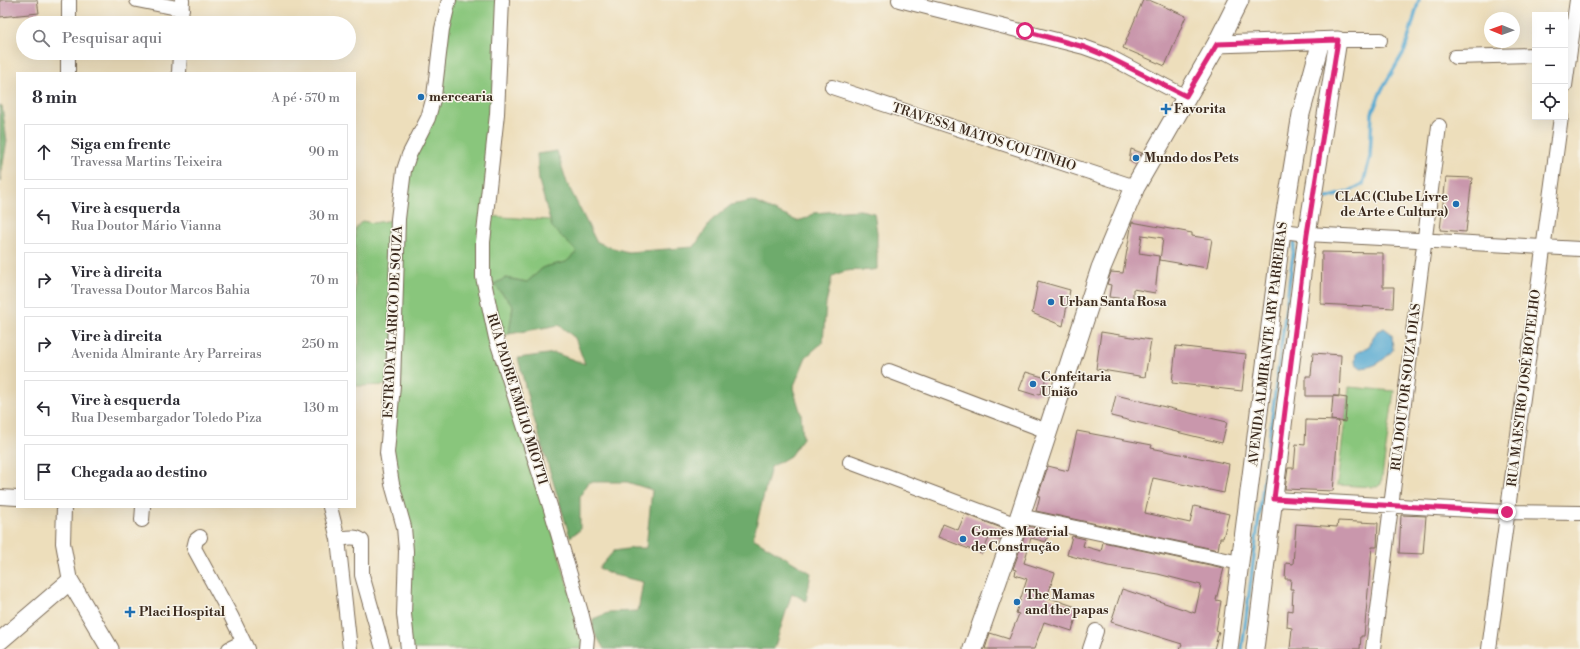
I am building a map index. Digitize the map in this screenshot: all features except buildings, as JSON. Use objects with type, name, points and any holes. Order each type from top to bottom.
[{"type":"main road","points":[[973,649],[1019,521],[1101,268],[1135,187],[1217,44],[1239,0]]},
{"type":"street","points":[[69,0],[69,16]]},
{"type":"street","points":[[137,0],[182,11]]},
{"type":"street","name":"ESTRADA ALARICO DE SOUZA","points":[[408,649],[404,614],[406,551],[404,527],[392,484],[387,453],[392,385],[398,219],[404,170],[409,154],[428,118],[434,96],[442,30],[449,0]]},
{"type":"street","name":"RUA PADRE EMÍLIO MIOTTI","points":[[502,0],[497,114],[482,242],[483,277],[496,338],[550,506],[582,616],[587,637],[586,649]]},
{"type":"street","points":[[899,0],[1084,47],[1106,56],[1186,96]]},
{"type":"street","points":[[1568,50],[1577,0]]},
{"type":"street","name":"AVENIDA ALMIRANTE ARY PARREIRAS","points":[[1255,649],[1307,234],[1338,40]]},
{"type":"street","points":[[1217,44],[1380,40]]},
{"type":"street","name":"AVENIDA ALMIRANTE ARY PARREIRAS","points":[[1228,649],[1282,231],[1301,114],[1321,41]]},
{"type":"street","points":[[1455,57],[1532,55]]},
{"type":"street","points":[[68,60],[68,72]]},
{"type":"street","points":[[179,72],[180,60]]},
{"type":"street","name":"TRAVESSA MATOS COUTINHO","points":[[832,87],[1135,187]]},
{"type":"street","name":"RUA MAESTRO JOSÉ BOTELHO","points":[[1489,649],[1542,246],[1561,120]]},
{"type":"street","name":"RUA DOUTOR SOUZA DIAS","points":[[1374,649],[1439,126]]},
{"type":"street","points":[[1282,231],[1307,234],[1425,239],[1580,249]]},
{"type":"street","points":[[888,370],[1048,431]]},
{"type":"street","points":[[850,462],[1019,521],[1240,563]]},
{"type":"street","points":[[0,497],[16,498]]},
{"type":"street","points":[[1274,499],[1507,512],[1580,513]]},
{"type":"street","points":[[64,508],[64,543],[70,582],[110,649]]},
{"type":"street","points":[[330,508],[338,538],[350,649]]},
{"type":"street","points":[[200,537],[196,540],[194,548],[245,645],[229,649]]},
{"type":"street","points":[[338,538],[353,537],[362,541],[362,575],[383,649]]},
{"type":"street","points":[[0,641],[70,582]]},
{"type":"street","points":[[1090,649],[1096,631]]},
{"type":"green space","points":[[449,0],[502,0],[485,216],[550,220],[552,227],[577,252],[566,262],[544,267],[527,282],[506,278],[494,284],[513,306],[509,334],[497,338],[586,649],[408,649],[405,571],[392,484],[392,385],[356,386],[356,228],[362,221],[373,223],[398,219],[400,189],[428,118]]},
{"type":"green space","points":[[0,105],[2,106],[7,141],[0,181]]},
{"type":"green space","points":[[557,151],[567,183],[596,241],[606,246],[628,252],[694,247],[712,220],[731,205],[752,201],[797,221],[807,218],[814,213],[860,210],[874,213],[877,232],[877,269],[849,271],[832,277],[826,303],[823,342],[806,357],[793,388],[801,414],[803,438],[790,456],[771,467],[753,538],[811,573],[806,601],[792,593],[774,649],[604,649],[593,630],[593,619],[610,612],[638,611],[643,582],[614,575],[599,568],[614,551],[633,548],[646,548],[652,490],[627,482],[589,482],[580,496],[580,530],[570,537],[530,406],[518,358],[555,353],[585,364],[575,338],[559,325],[509,334],[513,306],[494,284],[506,278],[527,282],[544,267],[566,262],[577,252],[552,227],[539,181],[537,154]]},
{"type":"green space","points":[[1349,387],[1394,391],[1381,484],[1377,487],[1337,485]]},
{"type":"water","points":[[1384,328],[1392,334],[1393,350],[1379,363],[1361,368],[1355,363],[1356,353],[1369,346],[1377,331]]},
{"type":"waterway","points":[[1327,198],[1348,192],[1363,184],[1370,157],[1372,113],[1381,91],[1405,50],[1419,0]]},
{"type":"waterway","points":[[1242,649],[1295,239]]},
{"type":"place","name":"mercearia","points":[[421,97]]},
{"type":"place","name":"Favorita","points":[[1166,109]]},
{"type":"place","name":"Mundo dos Pets","points":[[1136,158]]},
{"type":"place","name":"CLAC (Clube Livre de Arte e Cultura)","points":[[1456,204]]},
{"type":"place","name":"Urban Santa Rosa","points":[[1051,302]]},
{"type":"place","name":"Confeitaria União","points":[[1033,384]]},
{"type":"place","name":"Gomes Material de Construção","points":[[963,539]]},
{"type":"place","name":"The Mamas and the papas","points":[[1017,602]]},
{"type":"place","name":"Placi Hospital","points":[[130,612]]},
{"type":"route","points":[[1025,31],[1084,47],[1106,56],[1186,96],[1217,44],[1338,40],[1307,234],[1274,499],[1507,512]]}]
